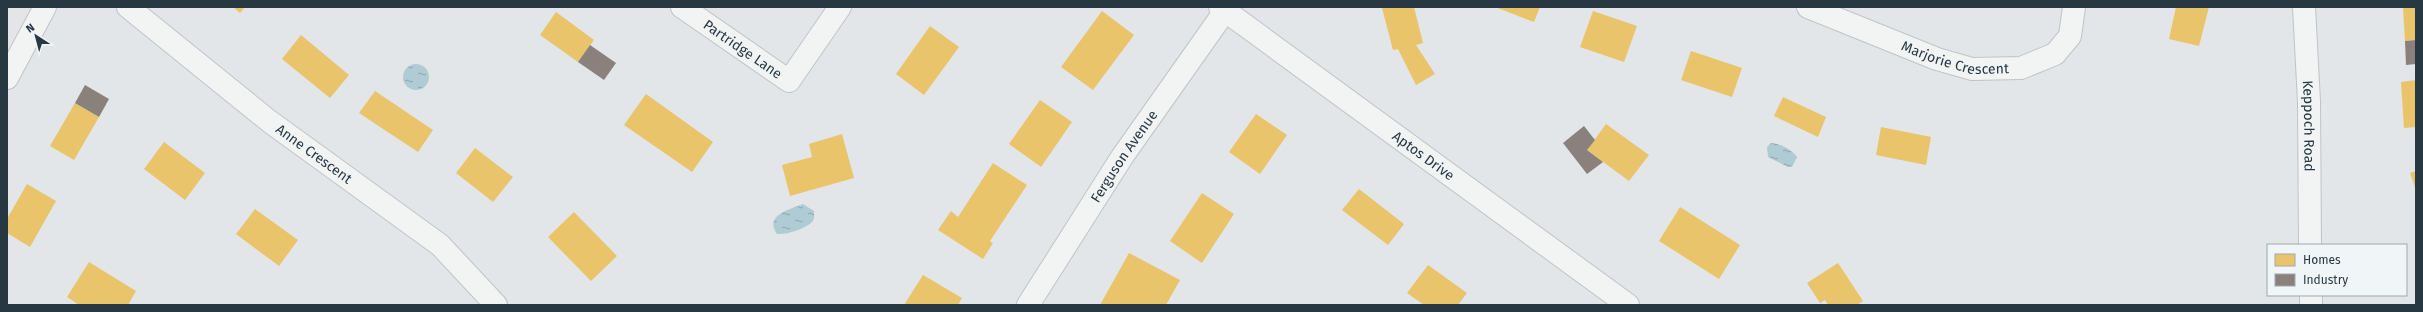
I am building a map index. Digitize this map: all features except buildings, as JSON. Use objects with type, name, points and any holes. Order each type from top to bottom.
[{"type":"street","points":[[7,78],[45,7]]},
{"type":"street","name":"Anne Crescent","points":[[128,7],[269,120],[440,245],[496,305]]},
{"type":"street","name":"Partridge Lane","points":[[682,7],[789,81],[840,7]]},
{"type":"street","name":"Marjorie Crescent","points":[[1808,7],[1937,59],[1972,69],[2021,68],[2055,54],[2070,36],[2074,7]]},
{"type":"street","name":"Keppoch Road","points":[[2304,7],[2309,102],[2310,244]]},
{"type":"street","name":"Ferguson Avenue","points":[[1028,305],[1122,157],[1222,9]]},
{"type":"street","name":"Aptos Drive","points":[[1222,9],[1628,305]]},
{"type":"water","points":[[416,64],[425,68],[429,77],[425,86],[416,90],[407,86],[403,77],[407,68]]},
{"type":"water","points":[[1771,143],[1786,147],[1795,154],[1797,157],[1792,167],[1788,167],[1768,157],[1767,147]]},
{"type":"water","points":[[803,204],[814,211],[813,221],[795,231],[785,234],[777,234],[774,228],[776,218],[785,211]]}]
